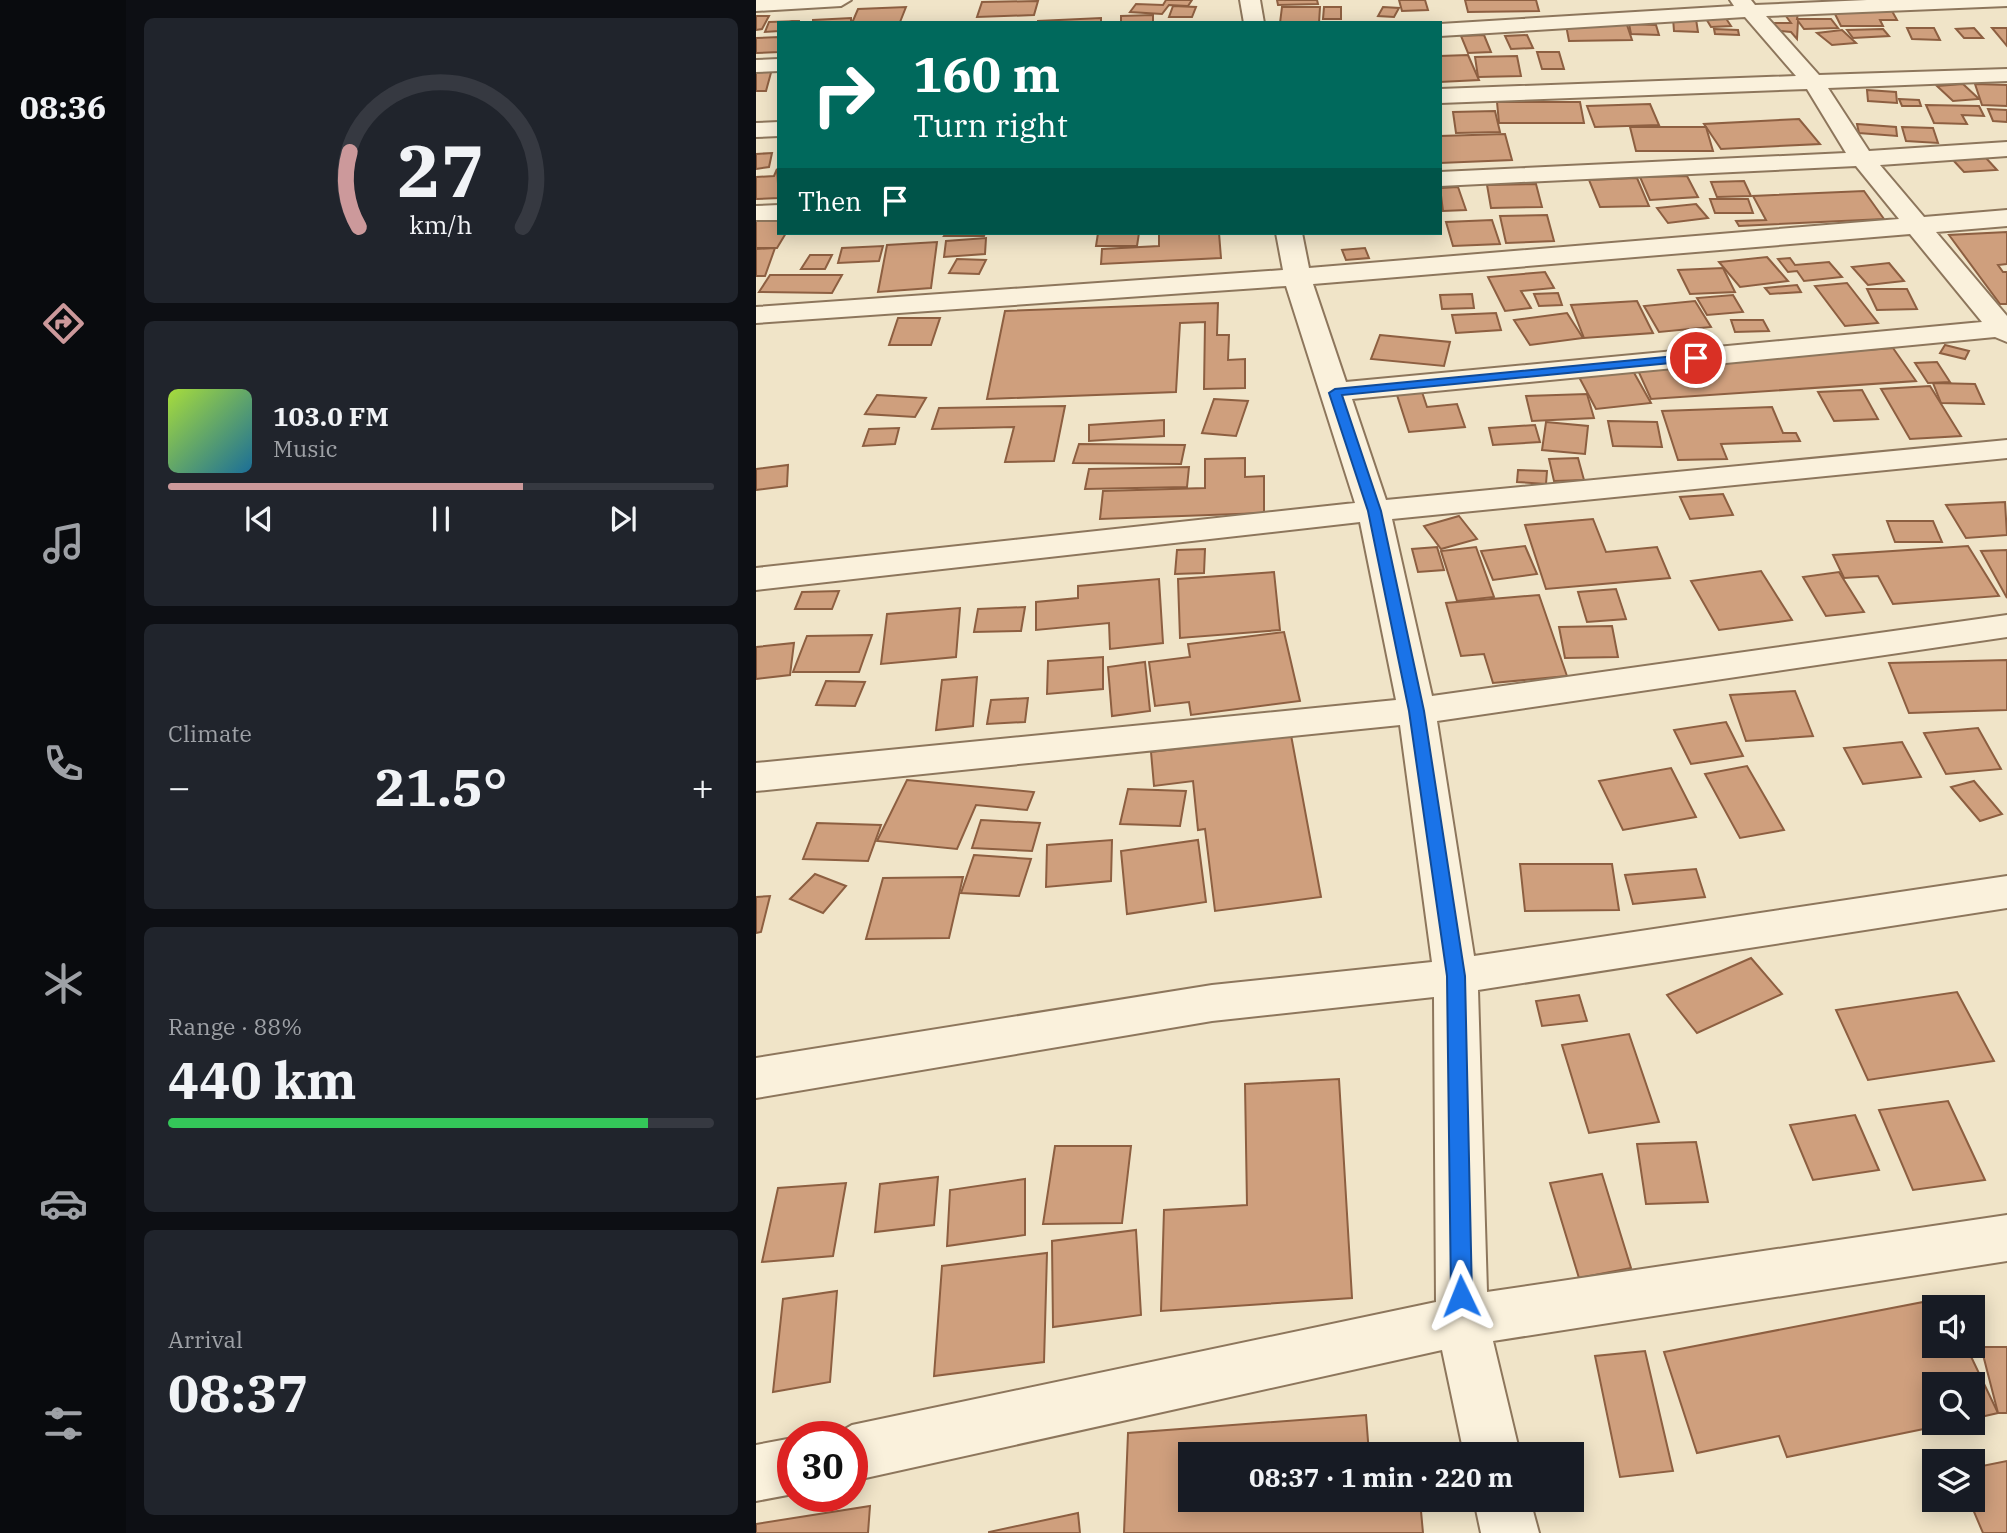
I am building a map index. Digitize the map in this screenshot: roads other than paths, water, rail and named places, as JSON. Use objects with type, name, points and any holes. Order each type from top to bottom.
[{"type":"street","points":[[756,5],[841,0]]},
{"type":"street","points":[[1250,0],[1254,21]]},
{"type":"street","points":[[1442,30],[1745,6],[2007,0]]},
{"type":"street","points":[[1745,6],[1814,83],[1862,159],[1916,227],[2006,330]]},
{"type":"street","points":[[756,66],[777,65]]},
{"type":"street","points":[[1442,96],[2007,75]]},
{"type":"street","points":[[756,130],[777,129]]},
{"type":"street","points":[[1442,180],[2007,149]]},
{"type":"street","points":[[756,213],[777,212]]},
{"type":"street","points":[[756,315],[1297,276],[2007,218]]},
{"type":"street","points":[[1289,235],[1297,276],[1374,511],[1417,711],[1456,976],[1456,1117],[1462,1321],[1489,1442]]},
{"type":"street","points":[[1335,393],[2006,330]]},
{"type":"street","points":[[756,579],[1374,511],[2007,449]]},
{"type":"street","points":[[756,777],[1417,711],[2007,626]]},
{"type":"street","points":[[756,1078],[1212,1003],[1456,976],[2007,892]]},
{"type":"street","points":[[868,1450],[1462,1321],[2007,1238]]},
{"type":"street","points":[[756,1474],[777,1469]]},
{"type":"street","points":[[1505,1512],[1510,1533]]}]
